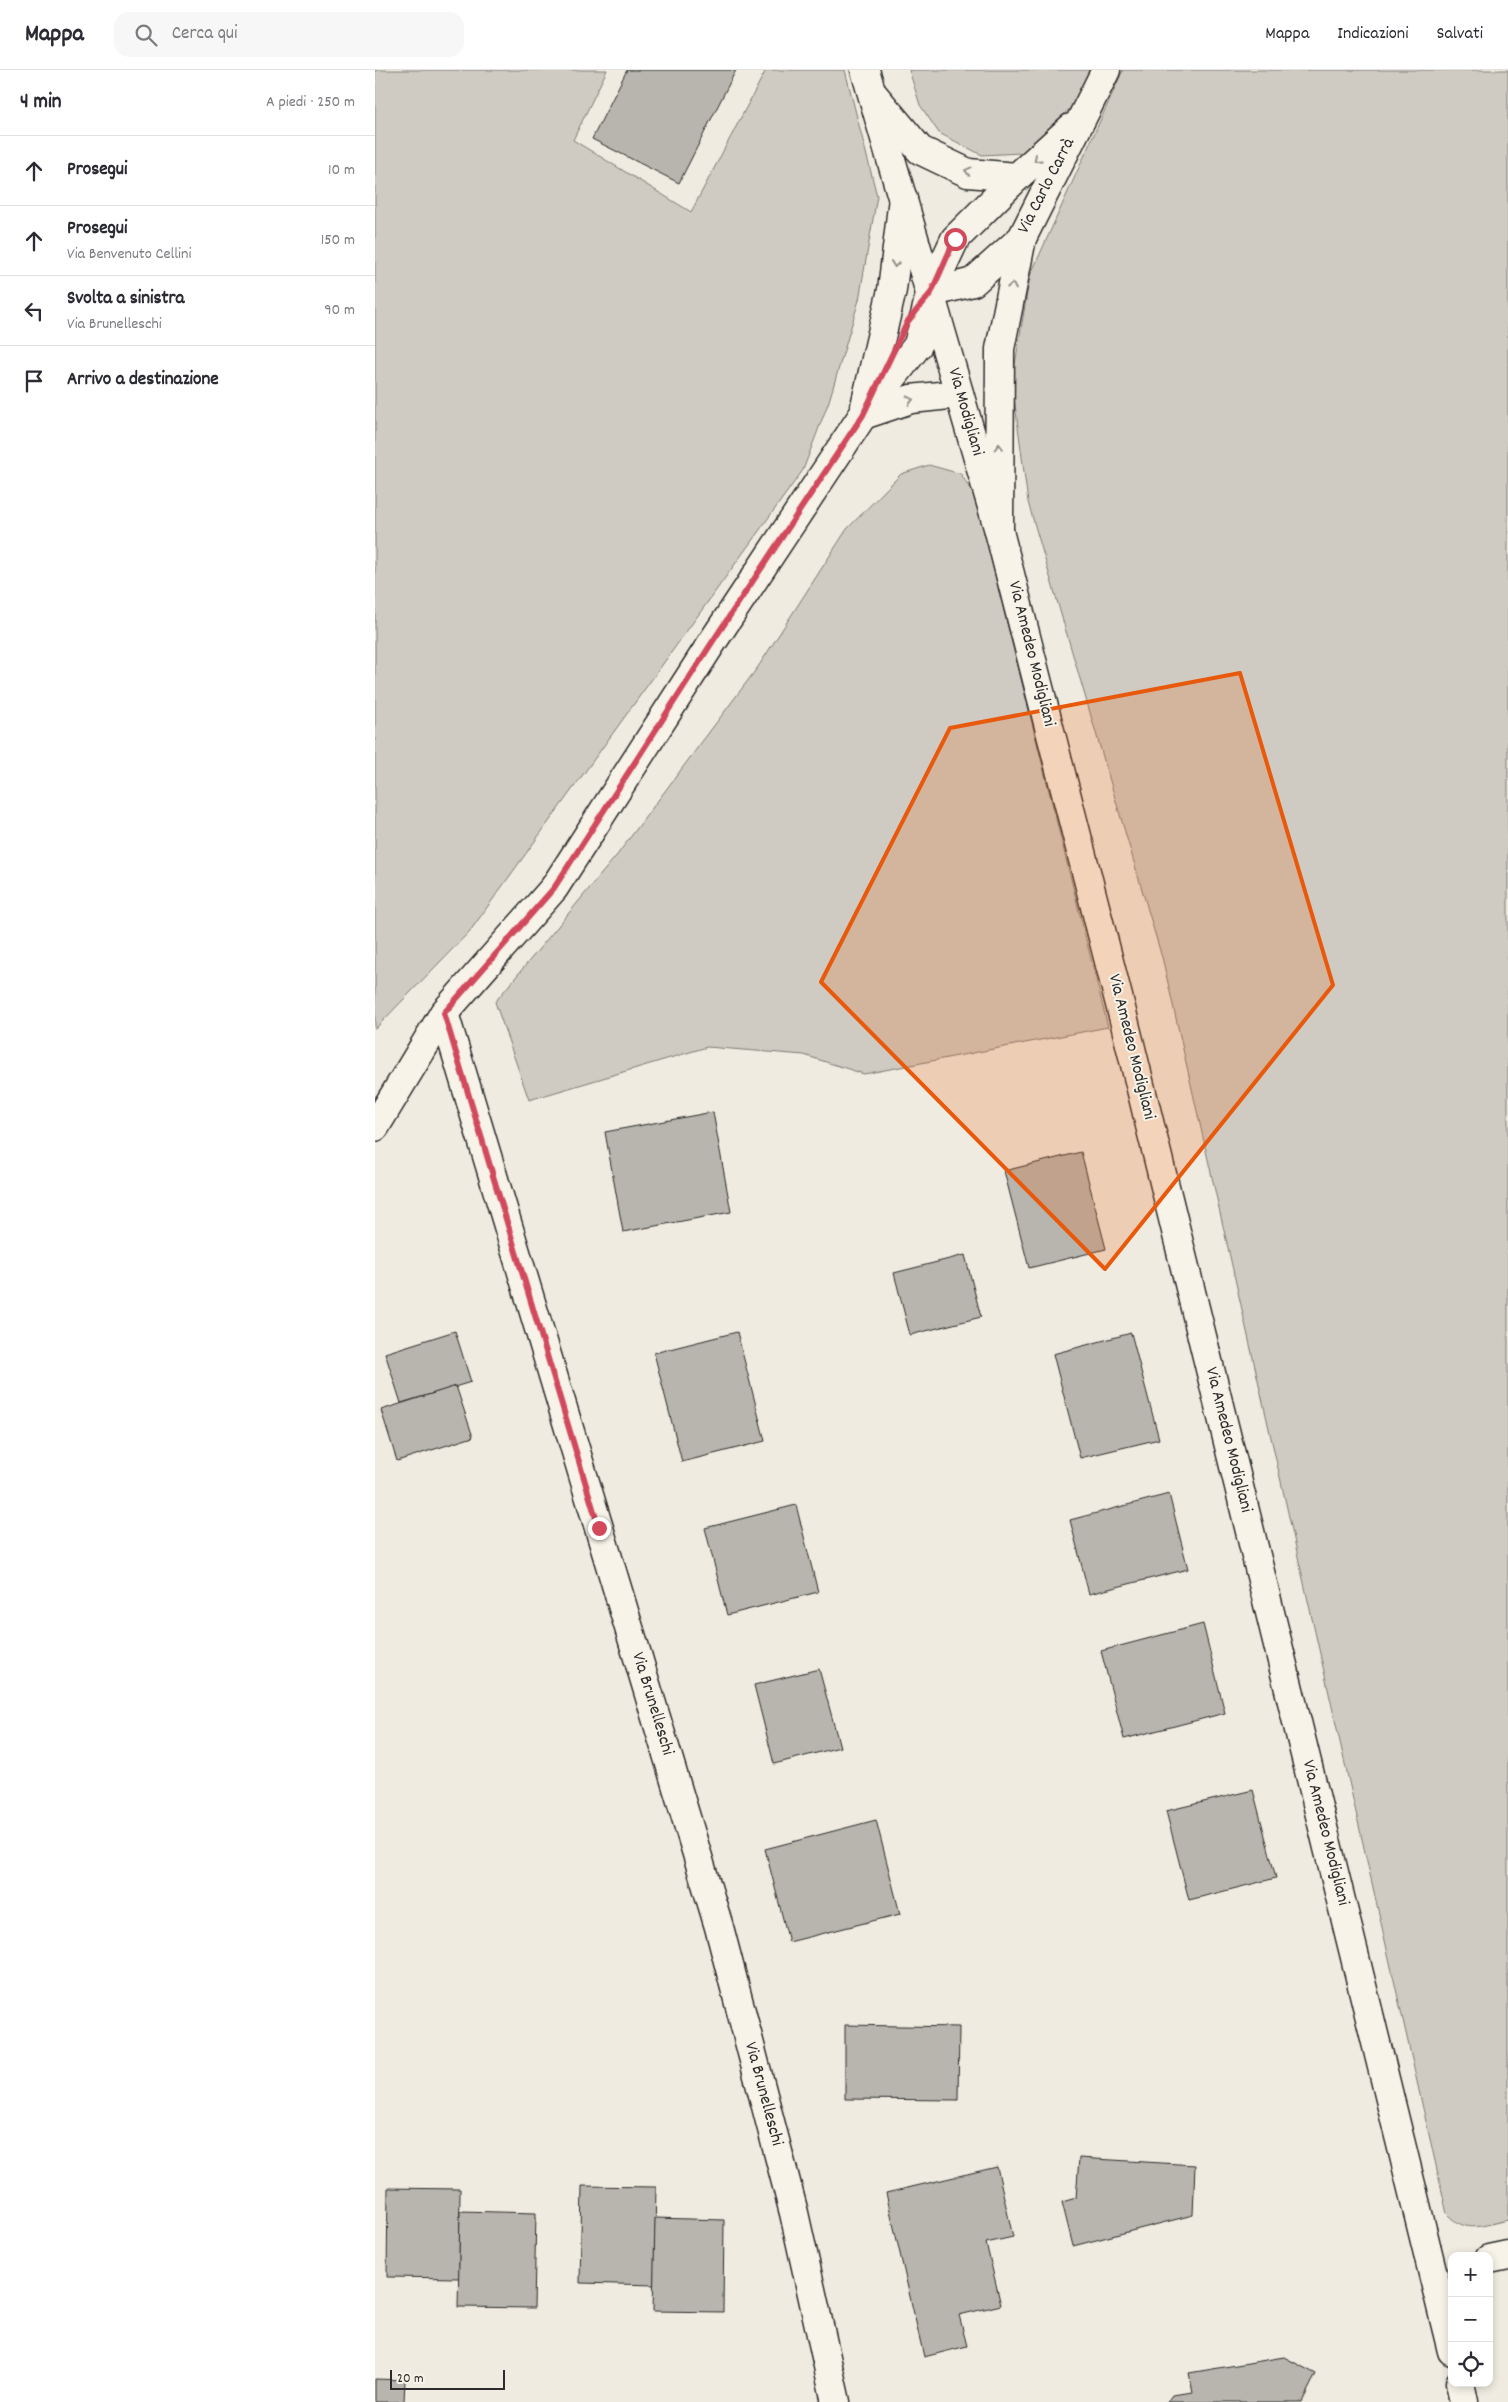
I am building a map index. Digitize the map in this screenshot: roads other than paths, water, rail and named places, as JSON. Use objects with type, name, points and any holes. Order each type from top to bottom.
[{"type":"main road","name":"Via Carlo Carrà","points":[[931,293],[973,282],[1022,238],[1106,70]]},
{"type":"main road","points":[[869,82],[919,150],[968,173],[1017,177]]},
{"type":"main road","name":"Via Modigliani","points":[[869,82],[999,531]]},
{"type":"main road","name":"Via Carlo Carrà","points":[[863,415],[908,321],[931,293],[955,239],[1017,177],[1083,117]]},
{"type":"main road","points":[[375,1126],[444,1013],[554,888],[713,641],[863,415],[892,290],[903,198]]},
{"type":"main road","points":[[999,531],[1000,349],[1022,238]]},
{"type":"main road","points":[[863,415],[911,399],[959,394]]},
{"type":"main road","name":"Via Amedeo Modigliani","points":[[999,531],[1442,2268],[1451,2342]]},
{"type":"main road","name":"Via Brunelleschi","points":[[444,1013],[719,1927],[794,2212],[836,2402]]},
{"type":"main road","points":[[1493,2258],[1508,2255]]},
{"type":"main road","points":[[1461,2387],[1464,2402]]}]
